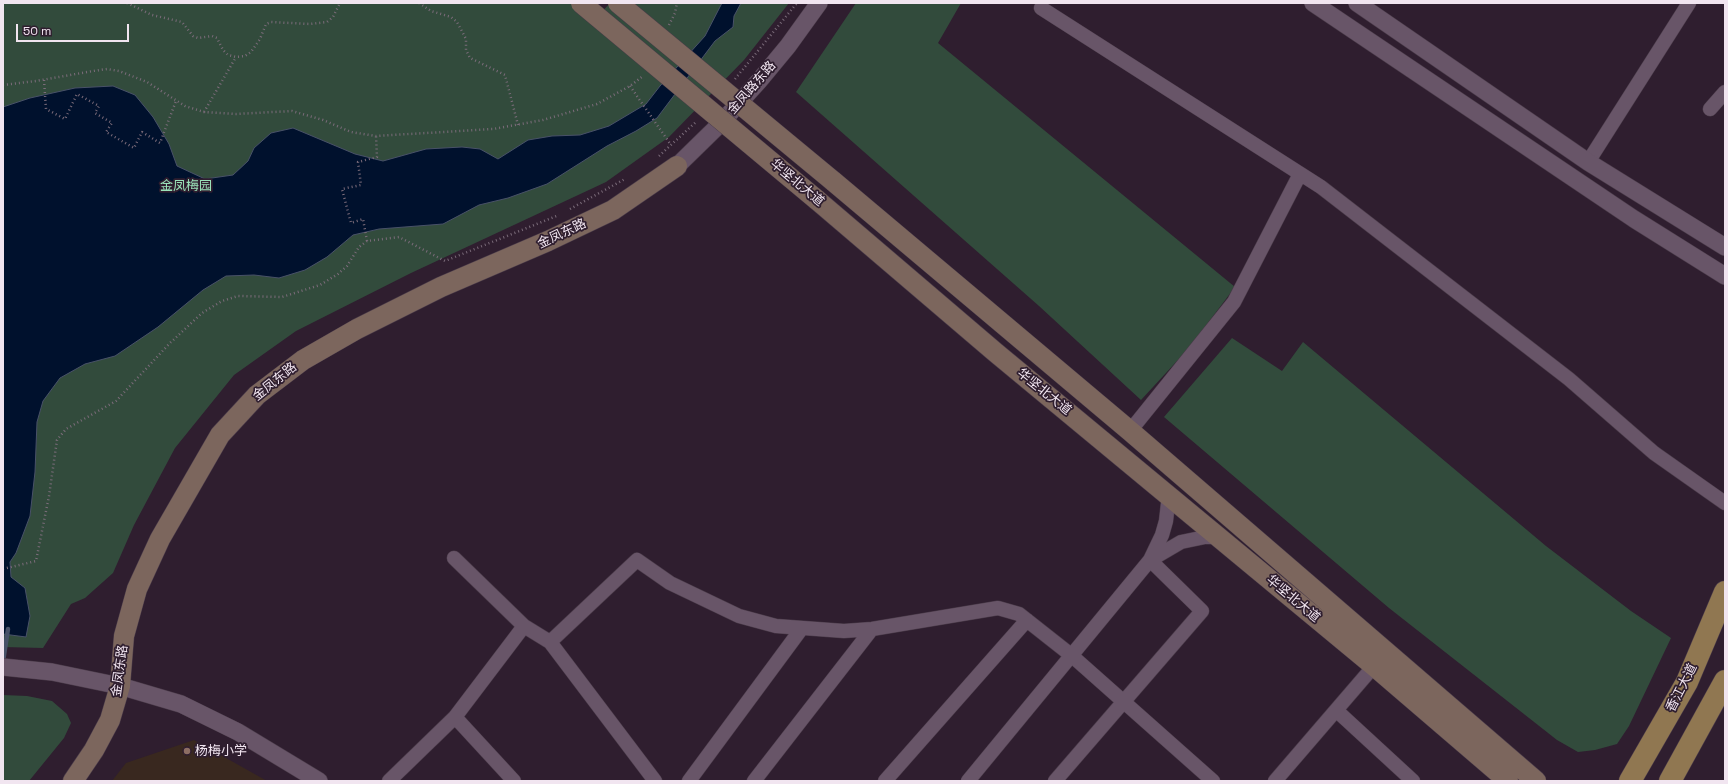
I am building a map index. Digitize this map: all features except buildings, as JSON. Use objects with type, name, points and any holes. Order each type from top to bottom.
[{"type":"main road","name":"华坚北大道","points":[[582,3],[818,200],[995,352],[1169,494],[1374,666],[1508,781]]},
{"type":"main road","name":"华坚北大道","points":[[618,3],[833,181],[1130,431],[1536,781]]},
{"type":"main road","name":"金凤东路","points":[[73,781],[94,750],[110,720],[120,686],[126,629],[137,589],[160,539],[220,435],[257,395],[303,360],[357,329],[441,287],[548,241],[613,210],[677,166]]},
{"type":"main road","name":"香江大道","points":[[1630,781],[1687,682],[1725,592]]},
{"type":"main road","points":[[1670,781],[1725,681]]},
{"type":"street","name":"金凤路东路","points":[[677,166],[720,124],[759,81],[788,46],[820,3]]},
{"type":"street","points":[[1313,3],[1634,219],[1725,276]]},
{"type":"street","points":[[1357,3],[1588,162],[1725,247]]},
{"type":"street","points":[[1588,162],[1689,3]]},
{"type":"street","points":[[1041,8],[1321,187],[1569,379],[1654,453],[1725,503]]},
{"type":"street","points":[[1710,109],[1725,92]]},
{"type":"street","points":[[1130,431],[1234,302],[1300,174]]},
{"type":"street","points":[[968,781],[1150,560],[1162,535],[1166,521],[1169,494]]},
{"type":"street","points":[[1150,560],[1182,542],[1218,536]]},
{"type":"street","points":[[454,558],[524,626],[550,642],[655,781]]},
{"type":"street","points":[[550,642],[636,560],[670,583],[739,616],[776,626],[844,631],[872,629],[998,608],[1019,614],[1071,655],[1213,781]]},
{"type":"street","points":[[1055,781],[1202,611],[1150,560]]},
{"type":"street","points":[[885,781],[1027,620]]},
{"type":"street","points":[[389,781],[455,717],[524,626]]},
{"type":"street","points":[[689,781],[802,628]]},
{"type":"street","points":[[754,781],[872,629]]},
{"type":"street","points":[[1275,781],[1374,666]]},
{"type":"street","points":[[3,668],[52,672],[120,686],[180,704],[238,732],[319,781]]},
{"type":"street","points":[[1336,711],[1413,781]]},
{"type":"street","points":[[455,717],[514,781]]},
{"type":"path","points":[[128,3],[152,15],[182,22],[193,36],[198,38],[212,36],[217,38],[223,50],[236,57],[245,56],[251,52],[260,39],[266,24],[271,22],[310,24],[327,22],[334,17],[340,3]]},
{"type":"path","points":[[419,3],[431,11],[450,17],[457,22],[466,39],[466,50],[470,58],[505,75],[518,125]]},
{"type":"path","points":[[668,27],[675,13],[677,3]]},
{"type":"path","points":[[731,83],[752,61],[797,3]]},
{"type":"path","points":[[204,112],[236,57]]},
{"type":"path","points":[[3,85],[44,80],[106,69],[119,71],[147,82],[176,101],[204,112],[236,114],[292,111],[323,120],[351,132],[376,136],[442,133],[518,125],[543,120],[597,104],[630,86],[643,76],[646,71]]},
{"type":"path","points":[[44,80],[46,109],[64,119],[77,94],[99,106],[95,113],[112,123],[106,132],[134,148],[142,132],[160,143],[176,101]]},
{"type":"path","points":[[630,86],[671,145]]},
{"type":"path","points":[[657,158],[701,117]]},
{"type":"path","points":[[367,241],[363,219],[351,223],[342,189],[361,185],[358,162],[377,157],[376,136]]},
{"type":"path","points":[[3,569],[36,561],[49,496],[54,452],[57,440],[66,429],[116,401],[170,343],[202,313],[222,301],[238,296],[282,297],[320,285],[338,274],[347,266],[359,246],[367,241],[399,237],[445,261],[564,213],[628,177]]},
{"type":"shaded area","name":"杨梅小学","points":[[194,740],[267,781],[112,781],[126,763]]},
{"type":"green space","name":"金凤梅园","points":[[3,3],[570,3],[598,16],[610,3],[789,3],[744,60],[669,137],[606,182],[411,273],[296,331],[234,375],[175,448],[134,525],[113,573],[85,598],[71,604],[43,648],[3,647]]},
{"type":"green space","points":[[856,3],[961,3],[938,43],[1235,287],[1189,348],[1141,400],[1039,306],[796,92]]},
{"type":"green space","points":[[1232,338],[1282,371],[1303,342],[1546,546],[1631,611],[1671,638],[1629,726],[1617,744],[1595,750],[1578,752],[1557,740],[1389,608],[1164,417]]},
{"type":"green space","points":[[3,695],[27,696],[52,701],[67,714],[71,723],[64,738],[29,781],[3,781]]},
{"type":"water","points":[[722,3],[741,3],[734,16],[733,27],[715,41],[657,118],[607,146],[547,184],[508,198],[479,205],[443,224],[379,229],[353,235],[327,257],[305,270],[279,278],[254,275],[226,276],[203,290],[158,327],[115,356],[85,364],[60,378],[43,401],[37,422],[35,472],[30,516],[16,553],[10,562],[11,577],[25,588],[30,616],[26,637],[3,634],[3,107],[30,98],[75,88],[113,86],[135,95],[153,117],[169,144],[177,166],[205,179],[233,175],[248,161],[254,148],[271,133],[293,128],[355,154],[383,161],[426,149],[462,147],[480,149],[498,159],[528,140],[552,136],[580,135],[609,126],[646,104],[660,86],[705,36]]},
{"type":"waterway","points":[[3,662],[8,629]]},
{"type":"place","name":"杨梅小学","points":[[187,751]]}]
